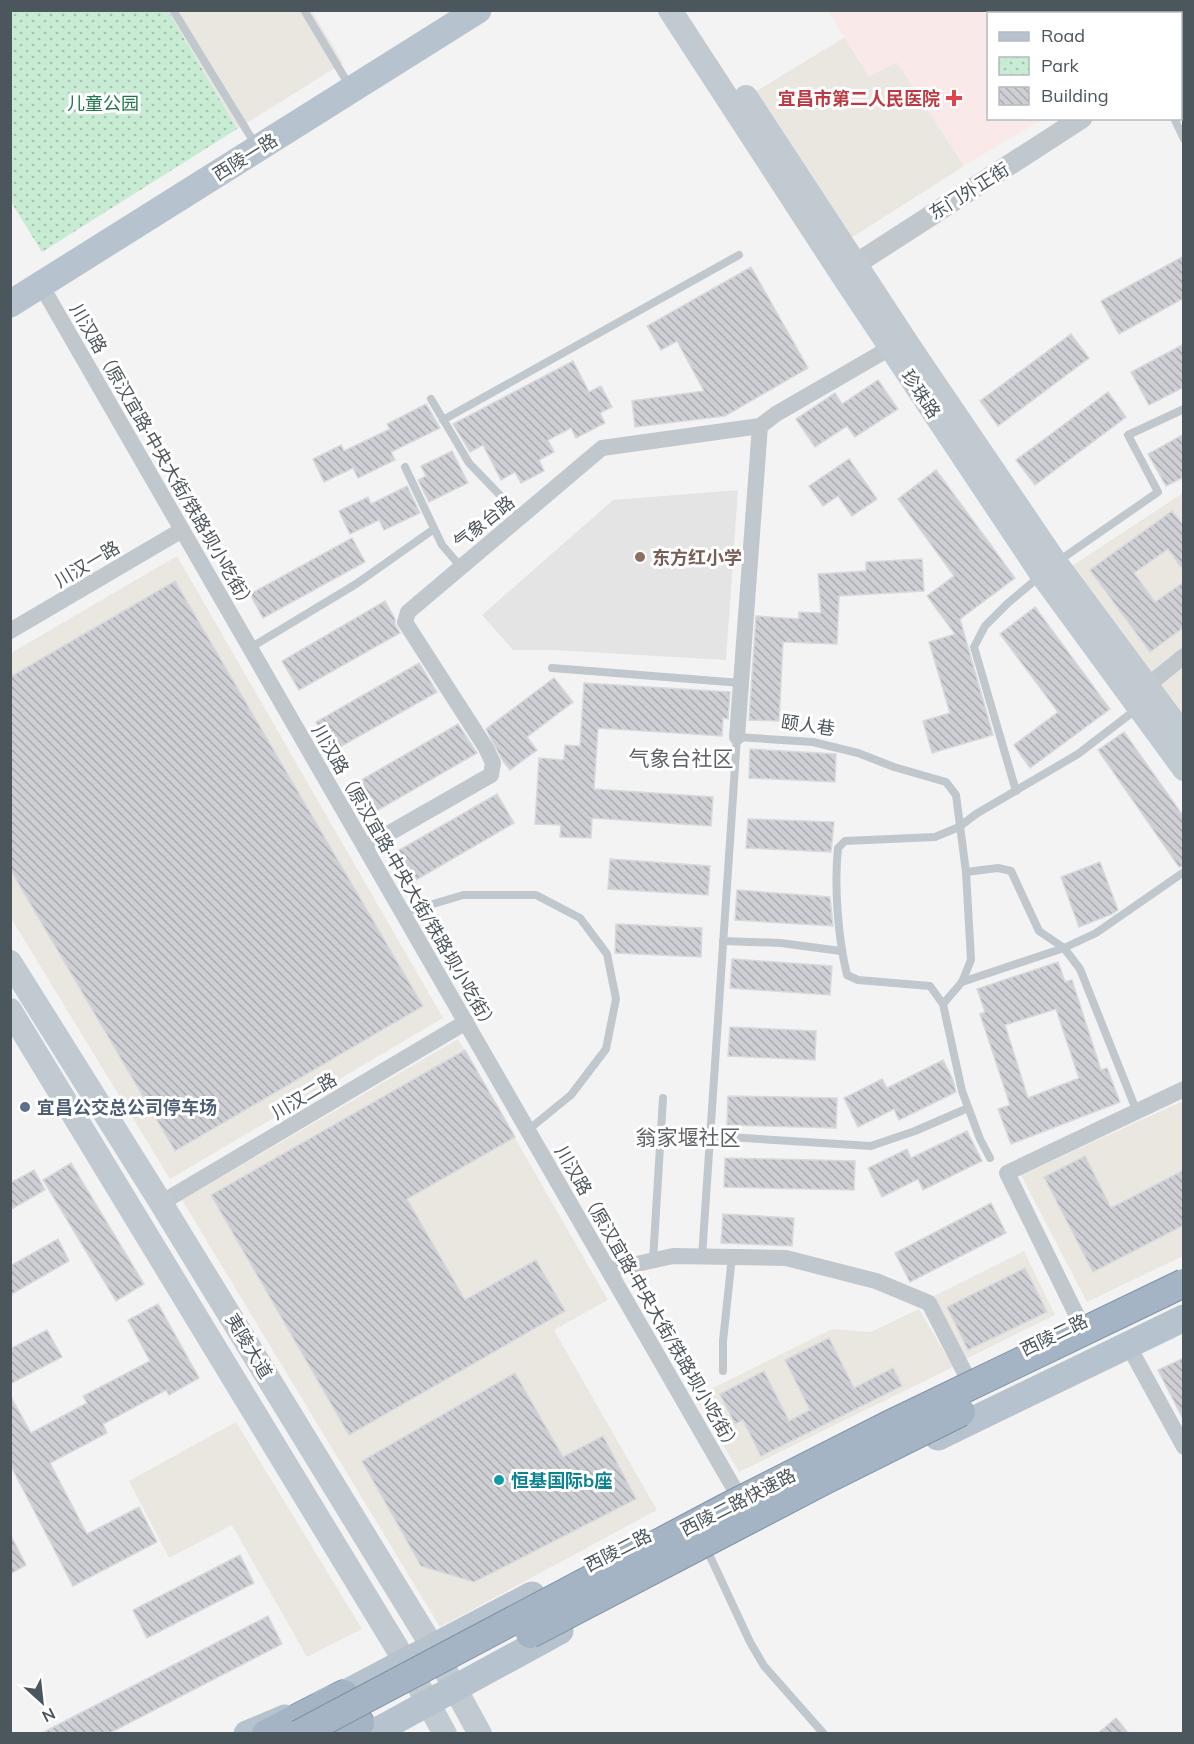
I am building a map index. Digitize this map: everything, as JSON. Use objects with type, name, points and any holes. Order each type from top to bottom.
[{"type":"highway","name":"西陵二路快速路","points":[[299,1734],[725,1508],[880,1430],[1184,1283]]},
{"type":"highway","name":"西陵二路快速路","points":[[354,1731],[823,1481],[1184,1302]]},
{"type":"highway","points":[[266,1734],[344,1694]]},
{"type":"main road","name":"西陵一路","points":[[10,289],[456,10]]},
{"type":"main road","name":"西陵一路","points":[[10,304],[478,10]]},
{"type":"main road","name":"珍珠路","points":[[670,10],[890,348],[1143,696],[1184,769]]},
{"type":"main road","name":"珍珠路","points":[[688,10],[856,264],[1049,569]]},
{"type":"main road","name":"珍珠路","points":[[1143,696],[1184,736]]},
{"type":"main road","name":"夷陵大道","points":[[10,962],[161,1203],[432,1646],[480,1734]]},
{"type":"main road","name":"夷陵大道","points":[[10,1010],[405,1660],[445,1734]]},
{"type":"main road","name":"西陵二路","points":[[247,1734],[344,1694],[405,1660],[735,1490],[1184,1272]]},
{"type":"main road","points":[[354,1731],[428,1703],[756,1526],[1184,1317]]},
{"type":"street","name":"东门外正街","points":[[856,264],[1079,120]]},
{"type":"street","name":"川汉路（原汉宜路·中央大街/铁路坝小吃街）","points":[[41,285],[735,1490]]},
{"type":"street","name":"气象台路","points":[[365,847],[491,775],[493,763],[486,748],[405,622],[408,612],[602,448],[760,426],[776,414],[890,348]]},
{"type":"street","points":[[737,737],[760,426]]},
{"type":"street","name":"川汉一路","points":[[10,631],[182,530]]},
{"type":"street","points":[[1143,696],[1184,656]]},
{"type":"street","name":"川汉二路","points":[[161,1203],[466,1022]]},
{"type":"street","points":[[1080,1322],[1007,1173],[1184,1089]]},
{"type":"street","points":[[609,1270],[673,1256],[786,1258],[876,1281],[929,1303],[967,1377]]},
{"type":"street","points":[[1128,1345],[1184,1447]]},
{"type":"lane","points":[[173,10],[252,139]]},
{"type":"lane","points":[[304,10],[346,80]]},
{"type":"lane","points":[[1174,120],[1184,139]]},
{"type":"lane","points":[[444,420],[739,255]]},
{"type":"lane","points":[[431,399],[469,463],[521,518]]},
{"type":"lane","points":[[1016,791],[974,647],[985,626],[1008,603],[1049,569],[1158,492],[1128,435],[1184,409]]},
{"type":"lane","points":[[405,467],[442,545],[461,567]]},
{"type":"lane","points":[[250,648],[356,584],[434,529]]},
{"type":"lane","points":[[552,668],[741,683]]},
{"type":"lane","points":[[990,1158],[980,1139],[962,1091],[943,1004],[930,986],[858,980],[847,975],[841,951],[838,848],[845,842],[935,837],[959,827],[976,814],[1078,754],[1143,696]]},
{"type":"lane","points":[[702,1257],[737,737]]},
{"type":"lane","name":"颐人巷","points":[[737,737],[813,742],[858,753],[894,767],[946,782],[956,795],[966,872],[971,960],[962,982],[943,1004]]},
{"type":"lane","points":[[966,872],[998,868],[1011,871],[1040,931],[1064,948],[1080,969],[1137,1112]]},
{"type":"lane","points":[[962,982],[1064,948],[1096,933],[1184,872]]},
{"type":"lane","points":[[403,913],[463,895],[536,896],[580,918],[607,954],[616,999],[606,1049],[571,1095],[528,1130]]},
{"type":"lane","points":[[723,941],[781,943],[841,951]]},
{"type":"lane","points":[[653,1260],[663,1098]]},
{"type":"lane","points":[[710,1136],[871,1146],[915,1131],[968,1108]]},
{"type":"lane","points":[[723,1371],[723,1341],[732,1257]]},
{"type":"lane","points":[[708,1552],[750,1642],[764,1666],[824,1734]]},
{"type":"shaded area","points":[[168,11],[312,11],[343,63],[237,129]]},
{"type":"shaded area","name":"宜昌市第二人民医院","points":[[828,11],[1183,11],[1182,30],[1182,12],[987,12],[987,120],[1041,120],[964,166],[897,62],[869,77]]},
{"type":"shaded area","points":[[845,37],[869,76],[897,62],[964,166],[851,238],[755,92]]},
{"type":"shaded area","name":"东方红小学","points":[[738,490],[726,660],[552,650],[513,650],[482,615],[613,500]]},
{"type":"shaded area","points":[[1183,493],[1183,726],[1069,568]]},
{"type":"shaded area","points":[[177,556],[443,1018],[170,1179],[11,918],[11,653]]},
{"type":"shaded area","points":[[458,1039],[608,1300],[554,1330],[657,1510],[440,1627],[182,1200]]},
{"type":"shaded area","points":[[1183,1101],[1183,1256],[1087,1302],[1021,1175]]},
{"type":"shaded area","points":[[1024,1251],[1055,1315],[966,1359],[934,1296]]},
{"type":"shaded area","points":[[919,1309],[953,1367],[739,1472],[695,1397],[832,1329],[871,1332]]},
{"type":"shaded area","points":[[236,1422],[362,1629],[307,1657],[232,1525],[169,1558],[129,1481]]},
{"type":"green space","name":"儿童公园","points":[[10,11],[168,11],[237,129],[42,252],[11,202]]},
{"type":"building","points":[[1184,256],[1184,298],[1119,334],[1101,301]]},
{"type":"building","points":[[751,267],[808,368],[725,416],[635,427],[632,401],[704,391],[677,341],[661,350],[647,326]]},
{"type":"building","points":[[1071,334],[1089,358],[998,426],[980,401]]},
{"type":"building","points":[[1184,344],[1184,387],[1149,405],[1131,372]]},
{"type":"building","points":[[573,361],[589,392],[601,386],[612,407],[600,413],[605,423],[576,438],[571,428],[548,440],[554,452],[539,460],[544,471],[521,483],[515,472],[501,480],[483,445],[470,452],[453,424]]},
{"type":"building","points":[[878,380],[898,409],[855,437],[847,426],[815,447],[796,419],[835,393],[842,404]]},
{"type":"building","points":[[1108,392],[1126,417],[1035,485],[1016,460]]},
{"type":"building","points":[[426,404],[440,428],[391,452],[395,460],[358,478],[353,468],[324,482],[313,459],[341,445],[344,451],[390,429],[387,424]]},
{"type":"building","points":[[1184,434],[1184,477],[1166,486],[1148,454]]},
{"type":"building","points":[[452,451],[468,483],[429,502],[418,480],[426,476],[421,466]]},
{"type":"building","points":[[849,459],[877,499],[852,516],[838,496],[823,506],[809,486]]},
{"type":"building","points":[[936,470],[1015,578],[960,619],[993,735],[932,753],[923,721],[950,713],[929,642],[955,634],[927,596],[954,576],[898,499]]},
{"type":"building","points":[[407,486],[420,513],[384,530],[379,520],[350,534],[339,511],[368,497],[371,504]]},
{"type":"building","points":[[1172,511],[1184,526],[1184,571],[1168,549],[1134,573],[1155,602],[1184,582],[1184,627],[1150,652],[1090,570]]},
{"type":"building","points":[[352,538],[365,562],[263,618],[250,594]]},
{"type":"building","points":[[922,559],[924,591],[839,596],[837,644],[783,642],[779,721],[749,720],[756,616],[799,619],[799,612],[821,613],[818,574],[866,571],[866,562]]},
{"type":"building","points":[[175,581],[423,1006],[175,1151],[10,869],[10,677]]},
{"type":"building","points":[[385,601],[400,633],[299,690],[282,661]]},
{"type":"building","points":[[1035,607],[1110,709],[1030,768],[1014,745],[1058,712],[1000,634]]},
{"type":"building","points":[[419,663],[437,692],[333,751],[316,722]]},
{"type":"building","points":[[554,678],[573,702],[527,737],[537,750],[510,770],[486,729]]},
{"type":"building","points":[[584,683],[730,692],[728,719],[723,718],[722,736],[598,728],[594,789],[713,797],[711,826],[592,818],[591,838],[560,837],[561,825],[535,824],[539,758],[564,760],[565,745],[580,746]]},
{"type":"building","points":[[458,724],[477,753],[373,813],[356,783]]},
{"type":"building","points":[[1124,732],[1184,817],[1184,866],[1179,867],[1098,750]]},
{"type":"building","points":[[750,749],[836,754],[835,782],[749,778]]},
{"type":"building","points":[[497,794],[514,823],[411,883],[394,853]]},
{"type":"building","points":[[748,819],[834,822],[831,852],[746,848]]},
{"type":"building","points":[[610,859],[710,866],[708,895],[608,889]]},
{"type":"building","points":[[1100,862],[1118,910],[1079,927],[1061,877]]},
{"type":"building","points":[[737,890],[830,897],[833,926],[735,920]]},
{"type":"building","points":[[616,924],[702,928],[701,957],[615,953]]},
{"type":"building","points":[[732,959],[832,966],[830,995],[730,988]]},
{"type":"building","points":[[1058,962],[1065,982],[1072,980],[1101,1070],[1107,1068],[1120,1102],[1011,1144],[998,1109],[1010,1105],[980,1014],[985,1012],[977,989]],"holes":[[[1056,1009],[1079,1078],[1028,1098],[1005,1025]]]},
{"type":"building","points":[[730,1027],[816,1031],[815,1060],[728,1056]]},
{"type":"building","points":[[465,1050],[515,1137],[407,1199],[465,1300],[536,1260],[565,1311],[349,1435],[211,1195]]},
{"type":"building","points":[[943,1060],[956,1092],[899,1120],[894,1109],[858,1127],[844,1098],[882,1079],[887,1088]]},
{"type":"building","points":[[728,1096],[837,1098],[836,1128],[727,1125]]},
{"type":"building","points":[[967,1131],[982,1161],[923,1190],[918,1179],[882,1197],[868,1168],[907,1149],[911,1158]]},
{"type":"building","points":[[1085,1156],[1111,1208],[1184,1170],[1184,1225],[1093,1272],[1044,1177]]},
{"type":"building","points":[[725,1158],[855,1161],[854,1190],[724,1187]]},
{"type":"building","points":[[71,1163],[144,1284],[116,1301],[43,1180]]},
{"type":"building","points":[[34,1170],[45,1190],[10,1210],[10,1183]]},
{"type":"building","points":[[991,1203],[1006,1233],[910,1282],[895,1253]]},
{"type":"building","points":[[723,1214],[794,1218],[792,1246],[721,1243]]},
{"type":"building","points":[[58,1239],[69,1261],[10,1295],[10,1266]]},
{"type":"building","points":[[1025,1268],[1047,1312],[968,1350],[947,1307]]},
{"type":"building","points":[[158,1304],[199,1378],[169,1395],[166,1390],[103,1424],[107,1433],[50,1463],[87,1534],[139,1507],[157,1542],[73,1586],[10,1464],[10,1395],[31,1433],[87,1403],[83,1396],[150,1361],[128,1320]]},
{"type":"building","points":[[47,1330],[62,1357],[10,1384],[10,1349]]},
{"type":"building","points":[[829,1338],[854,1388],[893,1368],[902,1386],[761,1456],[743,1420],[735,1424],[720,1394],[764,1371],[789,1421],[810,1410],[785,1360]]},
{"type":"building","points":[[1184,1358],[1184,1421],[1158,1370]]},
{"type":"building","name":"恒基国际b座","points":[[515,1373],[563,1457],[603,1436],[636,1499],[474,1582],[421,1566],[362,1461]]},
{"type":"building","points":[[10,1534],[26,1565],[10,1574]]},
{"type":"building","points":[[240,1555],[254,1583],[147,1638],[133,1610]]},
{"type":"building","points":[[268,1616],[282,1644],[108,1734],[40,1734]]},
{"type":"building","points":[[1116,1718],[1129,1734],[1097,1734]]},
{"type":"place","name":"宜昌市第二人民医院","points":[[954,98]]},
{"type":"place","name":"东方红小学","points":[[640,557]]},
{"type":"place","name":"宜昌公交总公司停车场","points":[[25,1107]]},
{"type":"place","name":"恒基国际b座","points":[[499,1480]]},
{"type":"district","name":"气象台社区","points":[[681,758]]},
{"type":"district","name":"翁家堰社区","points":[[688,1137]]}]
